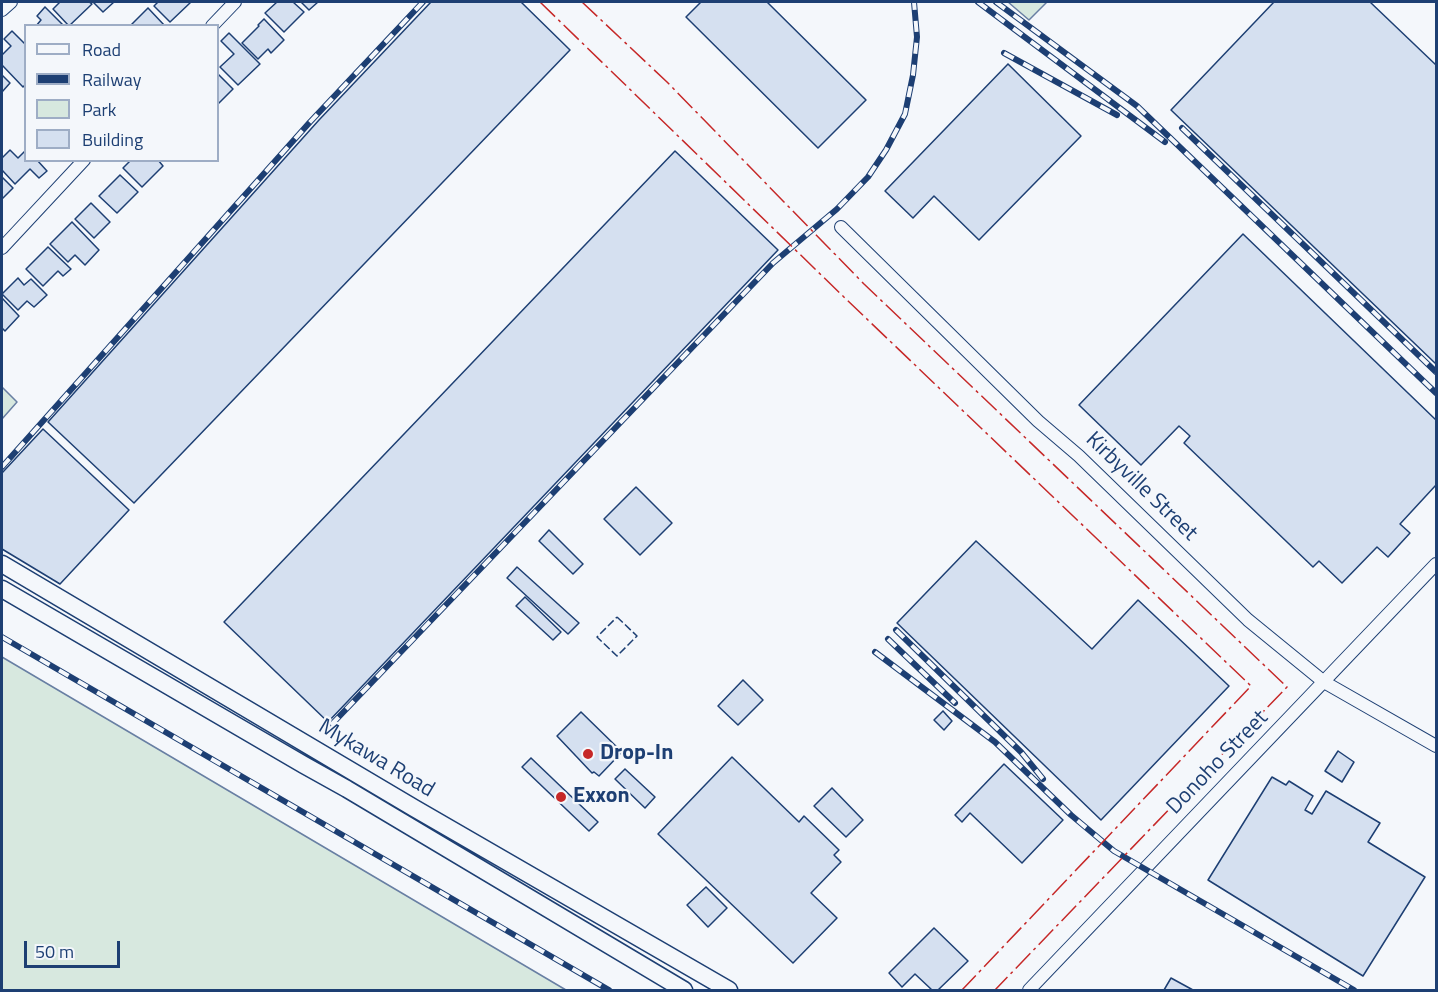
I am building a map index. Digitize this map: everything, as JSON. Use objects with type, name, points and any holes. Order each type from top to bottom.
[{"type":"main road","name":"Mykawa Road","points":[[2,564],[414,808],[729,990]]},
{"type":"main road","name":"Mykawa Road","points":[[2,589],[404,823],[684,990]]},
{"type":"main road","points":[[404,823],[414,808]]},
{"type":"main road","points":[[515,890],[528,874]]},
{"type":"street","points":[[2,10],[11,2]]},
{"type":"street","points":[[214,24],[235,2]]},
{"type":"street","points":[[2,248],[82,162]]},
{"type":"street","name":"Kirbyville Street","points":[[840,227],[1038,421],[1079,456],[1248,620],[1324,682],[1437,746]]},
{"type":"street","name":"Donoho Street","points":[[1029,990],[1437,564]]},
{"type":"green space","points":[[1008,2],[1047,2],[1029,20]]},
{"type":"green space","points":[[2,387],[17,402],[2,419]]},
{"type":"green space","points":[[2,657],[566,990],[2,990]]},
{"type":"building","points":[[60,2],[89,2],[92,4],[71,24],[67,24],[53,9]]},
{"type":"building","points":[[93,2],[114,2],[103,12]]},
{"type":"building","points":[[158,2],[191,2],[170,22],[154,6]]},
{"type":"building","points":[[277,2],[293,2],[304,12],[284,32],[265,13]]},
{"type":"building","points":[[301,2],[318,2],[309,10]]},
{"type":"building","points":[[431,2],[521,2],[570,50],[134,503],[48,422],[319,120]]},
{"type":"building","points":[[701,2],[767,2],[866,100],[818,148],[686,17]]},
{"type":"building","points":[[1274,2],[1370,2],[1436,65],[1436,364],[1171,110]]},
{"type":"building","points":[[45,7],[62,24],[38,24],[41,20],[37,16]]},
{"type":"building","points":[[148,8],[163,24],[132,24]]},
{"type":"building","points":[[264,19],[284,40],[271,53],[268,49],[258,59],[242,43]]},
{"type":"building","points":[[12,31],[24,43],[23,87],[2,65],[2,55],[11,46],[4,39]]},
{"type":"building","points":[[229,33],[260,64],[238,85],[220,67],[234,54],[221,41]]},
{"type":"building","points":[[1008,64],[1081,136],[979,240],[934,196],[913,218],[885,191]]},
{"type":"building","points":[[2,75],[10,83],[2,92]]},
{"type":"building","points":[[219,75],[233,89],[219,103]]},
{"type":"building","points":[[10,150],[18,158],[24,152],[24,162],[39,162],[47,171],[39,178],[30,169],[15,184],[2,170],[2,158]]},
{"type":"building","points":[[675,151],[778,250],[328,722],[224,622]]},
{"type":"building","points":[[129,162],[160,162],[163,166],[142,187],[123,168]]},
{"type":"building","points":[[120,175],[138,192],[117,213],[99,196]]},
{"type":"building","points":[[2,177],[13,188],[2,199]]},
{"type":"building","points":[[91,203],[110,222],[94,238],[75,219]]},
{"type":"building","points":[[72,222],[99,250],[85,265],[75,255],[68,262],[50,244]]},
{"type":"building","points":[[1243,234],[1436,420],[1436,485],[1400,524],[1410,533],[1388,557],[1377,547],[1342,583],[1319,561],[1313,567],[1184,443],[1190,436],[1179,426],[1141,465],[1079,405]]},
{"type":"building","points":[[48,247],[71,269],[63,276],[58,271],[43,286],[26,269]]},
{"type":"building","points":[[18,278],[24,285],[31,279],[47,295],[34,307],[27,301],[18,310],[2,294]]},
{"type":"building","points":[[2,298],[19,316],[5,331],[2,328]]},
{"type":"building","points":[[43,429],[129,510],[60,584],[2,549],[2,473]]},
{"type":"building","points":[[636,487],[672,523],[640,555],[604,519]]},
{"type":"building","points":[[549,530],[583,564],[573,574],[539,541]]},
{"type":"building","points":[[976,541],[1092,649],[1138,600],[1229,686],[1101,820],[897,623]]},
{"type":"building","points":[[517,567],[579,623],[568,634],[507,578]]},
{"type":"building","points":[[525,597],[561,632],[553,640],[516,606]]},
{"type":"building","points":[[743,680],[763,700],[738,725],[718,706]]},
{"type":"building","points":[[943,711],[952,721],[944,730],[934,720]]},
{"type":"building","points":[[581,712],[622,752],[599,776],[592,773],[557,736]]},
{"type":"building","points":[[1338,751],[1354,762],[1342,782],[1325,771]]},
{"type":"building","points":[[732,757],[799,822],[804,816],[839,850],[834,855],[841,862],[811,893],[837,918],[793,963],[658,834]]},
{"type":"building","points":[[531,758],[598,822],[589,831],[522,767]]},
{"type":"building","points":[[1004,764],[1063,820],[1022,863],[970,813],[962,822],[955,815]]},
{"type":"building","points":[[625,769],[655,797],[645,808],[615,779]]},
{"type":"building","points":[[1272,777],[1286,785],[1289,781],[1313,796],[1305,810],[1312,814],[1326,791],[1380,823],[1368,842],[1425,877],[1363,976],[1208,880]]},
{"type":"building","points":[[832,788],[863,820],[846,837],[814,806]]},
{"type":"building","points":[[706,887],[727,908],[708,927],[687,905]]},
{"type":"building","points":[[934,928],[968,961],[938,990],[932,990],[915,974],[902,987],[889,973]]},
{"type":"building","points":[[1171,978],[1193,990],[1164,990]]},
{"type":"railway","points":[[2,467],[310,122],[423,2]]},
{"type":"railway","points":[[331,725],[773,263],[837,209],[868,177],[886,150],[905,114],[913,75],[917,37],[914,2]]},
{"type":"railway","points":[[978,2],[1165,142]]},
{"type":"railway","points":[[996,2],[1137,106],[1436,393]]},
{"type":"railway","points":[[1004,53],[1117,115]]},
{"type":"railway","points":[[1182,128],[1436,372]]},
{"type":"railway","points":[[896,630],[1021,752],[1043,779]]},
{"type":"railway","points":[[2,637],[609,990]]},
{"type":"railway","points":[[888,639],[955,703]]},
{"type":"railway","points":[[875,652],[995,742],[1071,815],[1114,851],[1354,990]]},
{"type":"fence","points":[[617,617],[637,636],[617,656],[597,637],[617,617]]},
{"type":"power","points":[[540,2],[847,300],[1251,686],[962,990]]},
{"type":"power","points":[[582,2],[667,82],[864,284],[1287,687],[995,990]]},
{"type":"place","name":"Drop-In","points":[[588,754]]},
{"type":"place","name":"Exxon","points":[[561,797]]}]
